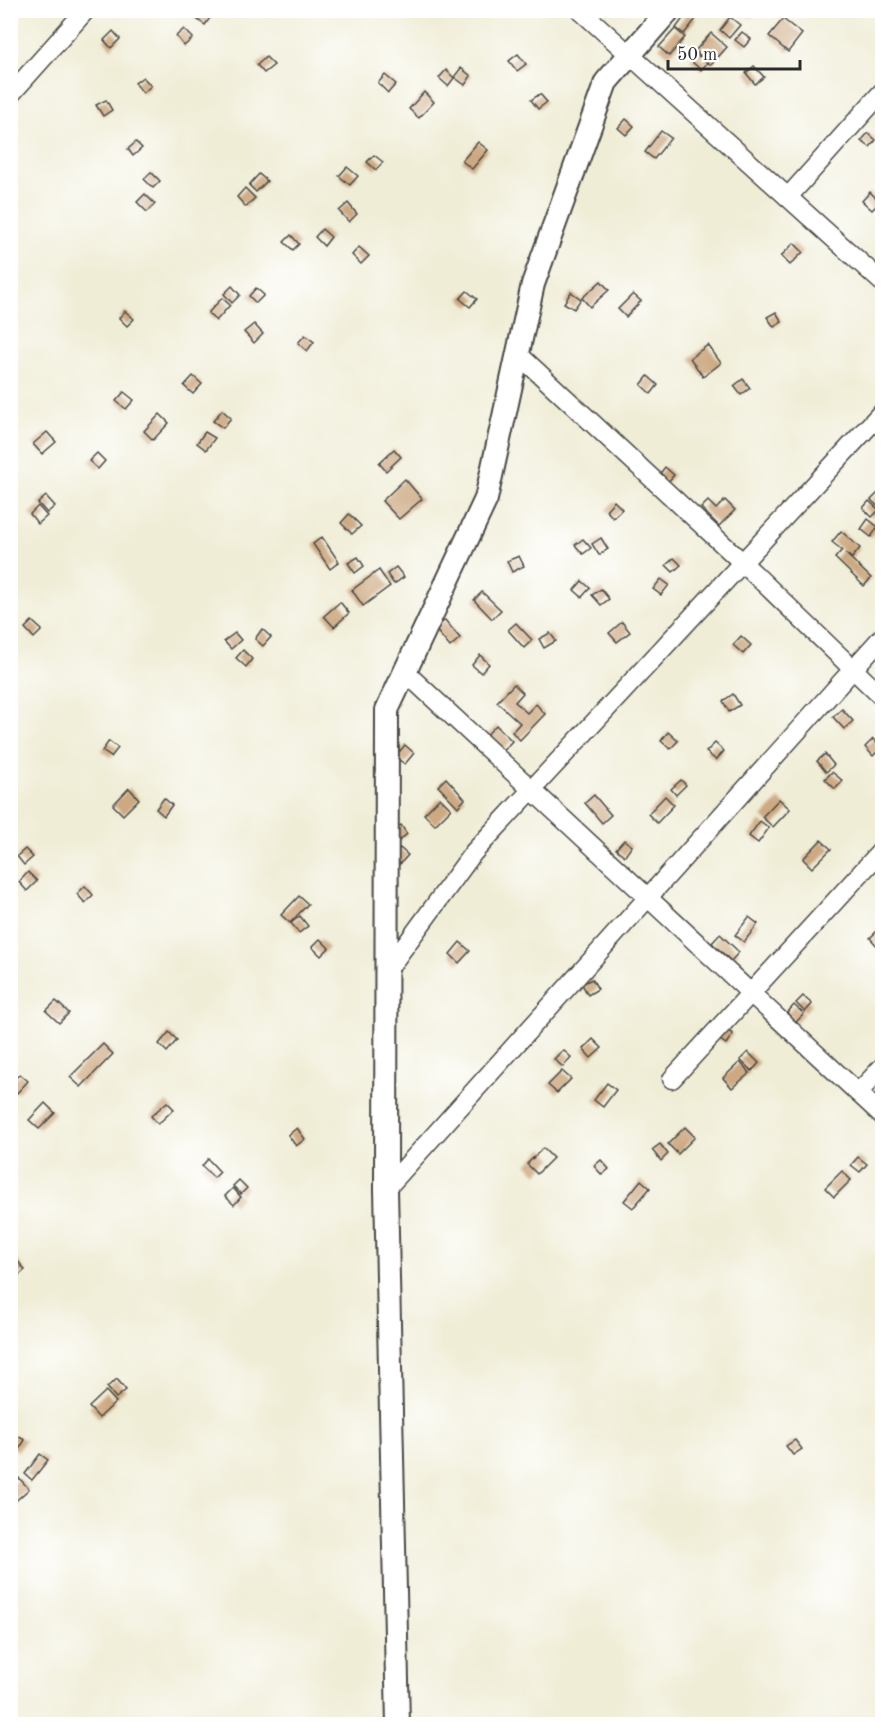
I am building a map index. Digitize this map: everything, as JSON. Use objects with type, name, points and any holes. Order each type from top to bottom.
[{"type":"street","points":[[10,95],[86,10]]},
{"type":"street","points":[[580,10],[882,282]]},
{"type":"street","points":[[398,1725],[386,1189],[387,710],[486,499],[533,284],[606,82],[669,10]]},
{"type":"street","points":[[788,197],[882,92]]},
{"type":"street","points":[[518,353],[882,696]]},
{"type":"street","points":[[386,972],[473,853],[882,412]]},
{"type":"street","points":[[386,1189],[882,637]]},
{"type":"street","points":[[405,672],[882,1115]]},
{"type":"street","points":[[672,1079],[882,850]]},
{"type":"street","points":[[858,1093],[882,1067]]},
{"type":"building","points":[[198,10],[206,10],[212,15],[205,25],[194,17]]},
{"type":"building","points":[[740,10],[756,10],[750,18]]},
{"type":"building","points":[[687,13],[696,19],[684,34],[676,28]]},
{"type":"building","points":[[730,17],[740,25],[729,38],[720,30]]},
{"type":"building","points":[[783,19],[802,34],[788,52],[769,36]]},
{"type":"building","points":[[184,29],[193,38],[184,46],[176,36]]},
{"type":"building","points":[[675,29],[685,37],[669,56],[659,47]]},
{"type":"building","points":[[113,31],[120,39],[111,48],[104,40]]},
{"type":"building","points":[[742,32],[751,39],[744,47],[735,40]]},
{"type":"building","points":[[711,33],[727,47],[711,65],[695,51]]},
{"type":"building","points":[[518,54],[526,64],[517,71],[509,61]]},
{"type":"building","points":[[696,54],[707,63],[701,70],[690,60]]},
{"type":"building","points":[[266,57],[274,65],[264,73],[257,65]]},
{"type":"building","points":[[754,66],[764,77],[755,84],[746,73]]},
{"type":"building","points":[[461,68],[471,76],[465,85],[454,77]]},
{"type":"building","points":[[446,70],[454,78],[448,86],[439,78]]},
{"type":"building","points":[[385,75],[396,84],[388,93],[378,83]]},
{"type":"building","points":[[143,77],[151,86],[143,93],[135,83]]},
{"type":"building","points":[[424,92],[434,102],[419,118],[409,109]]},
{"type":"building","points":[[540,94],[547,102],[538,109],[531,100]]},
{"type":"building","points":[[106,100],[112,110],[103,116],[96,105]]},
{"type":"building","points":[[626,119],[634,126],[626,135],[618,128]]},
{"type":"building","points":[[661,131],[671,138],[654,159],[645,152]]},
{"type":"building","points":[[868,133],[876,140],[870,147],[861,141]]},
{"type":"building","points":[[136,142],[142,148],[133,156],[128,149]]},
{"type":"building","points":[[478,142],[488,150],[472,169],[462,161]]},
{"type":"building","points":[[374,155],[383,162],[376,170],[367,162]]},
{"type":"building","points":[[347,167],[358,176],[350,185],[339,176]]},
{"type":"building","points":[[151,172],[160,181],[153,188],[144,179]]},
{"type":"building","points":[[259,174],[267,181],[256,192],[249,185]]},
{"type":"building","points":[[245,188],[255,198],[246,207],[237,197]]},
{"type":"building","points":[[870,192],[880,202],[872,210],[862,201]]},
{"type":"building","points":[[145,194],[155,204],[147,212],[137,202]]},
{"type":"building","points":[[348,203],[357,214],[349,222],[339,211]]},
{"type":"building","points":[[322,229],[331,237],[324,246],[315,237]]},
{"type":"building","points":[[291,235],[299,244],[293,250],[284,242]]},
{"type":"building","points":[[794,243],[803,252],[790,265],[781,256]]},
{"type":"building","points":[[359,247],[369,256],[361,264],[352,255]]},
{"type":"building","points":[[601,281],[609,290],[590,307],[582,298]]},
{"type":"building","points":[[232,286],[240,295],[232,303],[224,294]]},
{"type":"building","points":[[256,288],[264,295],[256,303],[249,296]]},
{"type":"building","points":[[467,291],[477,299],[470,307],[460,299]]},
{"type":"building","points":[[571,292],[581,299],[574,309],[564,303]]},
{"type":"building","points":[[633,294],[641,301],[626,317],[618,309]]},
{"type":"building","points":[[222,298],[230,305],[216,321],[208,313]]},
{"type":"building","points":[[125,311],[134,319],[127,326],[119,318]]},
{"type":"building","points":[[776,312],[782,322],[774,327],[767,317]]},
{"type":"building","points":[[254,324],[263,334],[254,343],[244,332]]},
{"type":"building","points":[[305,335],[314,342],[307,351],[298,343]]},
{"type":"building","points":[[708,345],[721,363],[703,377],[690,358]]},
{"type":"building","points":[[193,376],[202,384],[193,394],[184,386]]},
{"type":"building","points":[[648,376],[658,385],[651,394],[641,385]]},
{"type":"building","points":[[743,379],[750,388],[741,395],[734,386]]},
{"type":"building","points":[[124,392],[134,400],[126,409],[116,401]]},
{"type":"building","points":[[222,410],[231,418],[223,428],[213,421]]},
{"type":"building","points":[[160,414],[169,423],[153,440],[144,431]]},
{"type":"building","points":[[47,432],[56,442],[42,454],[33,444]]},
{"type":"building","points":[[205,432],[215,438],[206,450],[197,443]]},
{"type":"building","points":[[394,449],[401,457],[386,471],[379,463]]},
{"type":"building","points":[[97,453],[105,461],[98,469],[89,461]]},
{"type":"building","points":[[665,467],[674,475],[667,483],[658,476]]},
{"type":"building","points":[[405,479],[422,499],[399,519],[382,501]]},
{"type":"building","points":[[882,489],[882,507],[881,509],[871,500]]},
{"type":"building","points":[[46,496],[55,506],[47,513],[38,503]]},
{"type":"building","points":[[725,500],[735,510],[719,526],[701,508],[708,501],[716,509]]},
{"type":"building","points":[[614,501],[622,509],[613,518],[606,510]]},
{"type":"building","points":[[869,501],[879,510],[872,517],[863,508]]},
{"type":"building","points":[[38,506],[47,516],[38,524],[30,514]]},
{"type":"building","points":[[349,514],[361,526],[352,534],[341,523]]},
{"type":"building","points":[[868,519],[878,527],[871,537],[861,529]]},
{"type":"building","points":[[841,531],[860,548],[852,558],[845,553],[871,578],[864,586],[835,558],[842,550],[832,542]]},
{"type":"building","points":[[322,537],[339,562],[330,569],[313,544]]},
{"type":"building","points":[[601,538],[608,549],[599,555],[592,544]]},
{"type":"building","points":[[583,539],[591,548],[583,554],[575,545]]},
{"type":"building","points":[[519,556],[524,566],[512,572],[507,561]]},
{"type":"building","points":[[358,557],[364,566],[355,573],[348,563]]},
{"type":"building","points":[[674,558],[681,565],[673,572],[666,565]]},
{"type":"building","points":[[396,567],[404,577],[394,584],[387,574]]},
{"type":"building","points":[[379,570],[390,586],[363,606],[352,590]]},
{"type":"building","points":[[661,579],[669,585],[661,595],[653,589]]},
{"type":"building","points":[[582,581],[590,588],[582,597],[574,590]]},
{"type":"building","points":[[601,589],[609,599],[601,605],[592,595]]},
{"type":"building","points":[[482,592],[501,610],[492,619],[474,600]]},
{"type":"building","points":[[340,602],[349,613],[334,627],[324,616]]},
{"type":"building","points":[[445,620],[460,638],[450,647],[435,629]]},
{"type":"building","points":[[32,621],[42,630],[34,638],[25,628]]},
{"type":"building","points":[[622,622],[630,632],[617,642],[609,633]]},
{"type":"building","points":[[516,623],[532,640],[524,648],[508,630]]},
{"type":"building","points":[[262,629],[271,637],[263,646],[255,639]]},
{"type":"building","points":[[235,633],[241,640],[231,649],[224,641]]},
{"type":"building","points":[[550,633],[556,641],[544,648],[539,639]]},
{"type":"building","points":[[741,636],[751,645],[743,654],[733,645]]},
{"type":"building","points":[[243,650],[252,659],[246,667],[236,658]]},
{"type":"building","points":[[480,655],[489,664],[481,673],[472,665]]},
{"type":"building","points":[[514,684],[523,693],[515,702],[527,713],[536,704],[545,714],[520,740],[512,732],[520,723],[497,702]]},
{"type":"building","points":[[733,694],[740,705],[729,712],[723,701]]},
{"type":"building","points":[[842,709],[853,721],[844,729],[833,717]]},
{"type":"building","points":[[496,725],[512,741],[498,756],[481,741]]},
{"type":"building","points":[[668,732],[678,741],[670,749],[661,741]]},
{"type":"building","points":[[873,739],[881,748],[873,756],[865,747]]},
{"type":"building","points":[[109,741],[118,748],[111,757],[102,751]]},
{"type":"building","points":[[715,743],[724,751],[716,760],[706,752]]},
{"type":"building","points":[[405,745],[414,753],[405,764],[395,757]]},
{"type":"building","points":[[825,754],[834,765],[826,772],[817,761]]},
{"type":"building","points":[[832,772],[843,781],[835,789],[825,779]]},
{"type":"building","points":[[446,778],[465,799],[458,807],[438,786]]},
{"type":"building","points":[[681,780],[686,785],[676,795],[671,789]]},
{"type":"building","points":[[129,788],[139,799],[123,815],[113,805]]},
{"type":"building","points":[[594,795],[611,815],[602,823],[585,803]]},
{"type":"building","points":[[665,796],[674,805],[657,823],[648,814]]},
{"type":"building","points":[[164,798],[172,805],[164,816],[156,809]]},
{"type":"building","points":[[440,798],[451,809],[435,825],[424,814]]},
{"type":"building","points":[[779,799],[790,809],[773,827],[762,817]]},
{"type":"building","points":[[760,821],[769,828],[758,843],[749,836]]},
{"type":"building","points":[[401,825],[407,834],[399,841],[392,832]]},
{"type":"building","points":[[624,840],[632,846],[625,856],[616,849]]},
{"type":"building","points":[[821,840],[831,849],[812,868],[803,859]]},
{"type":"building","points":[[400,848],[408,855],[400,864],[392,857]]},
{"type":"building","points":[[25,849],[33,857],[24,865],[17,856]]},
{"type":"building","points":[[28,872],[37,881],[27,891],[19,882]]},
{"type":"building","points":[[85,886],[93,895],[85,903],[77,894]]},
{"type":"building","points":[[299,896],[308,904],[290,923],[281,915]]},
{"type":"building","points":[[300,916],[308,926],[299,933],[291,923]]},
{"type":"building","points":[[749,917],[758,924],[744,942],[735,935]]},
{"type":"building","points":[[880,928],[882,945],[879,948],[870,938]]},
{"type":"building","points":[[720,934],[739,952],[731,961],[712,943]]},
{"type":"building","points":[[320,939],[329,948],[321,956],[312,947]]},
{"type":"building","points":[[460,942],[470,951],[459,963],[450,954]]},
{"type":"building","points":[[592,979],[598,989],[588,995],[582,984]]},
{"type":"building","points":[[803,996],[812,1004],[805,1012],[796,1003]]},
{"type":"building","points":[[56,1001],[69,1013],[59,1023],[46,1011]]},
{"type":"building","points":[[794,1005],[804,1014],[796,1022],[787,1013]]},
{"type":"building","points":[[723,1028],[733,1034],[726,1044],[717,1038]]},
{"type":"building","points":[[169,1032],[177,1040],[167,1052],[159,1044]]},
{"type":"building","points":[[593,1039],[602,1048],[591,1058],[583,1049]]},
{"type":"building","points":[[103,1044],[113,1054],[81,1087],[70,1077]]},
{"type":"building","points":[[563,1050],[571,1057],[563,1067],[554,1059]]},
{"type":"building","points":[[748,1052],[759,1063],[752,1071],[740,1060]]},
{"type":"building","points":[[740,1062],[750,1073],[732,1088],[723,1078]]},
{"type":"building","points":[[562,1071],[571,1079],[557,1093],[548,1085]]},
{"type":"building","points":[[20,1074],[28,1081],[17,1093],[10,1087],[10,1083]]},
{"type":"building","points":[[607,1083],[616,1090],[603,1107],[594,1100]]},
{"type":"building","points":[[167,1102],[174,1109],[158,1124],[151,1116]]},
{"type":"building","points":[[45,1103],[55,1113],[39,1129],[29,1120]]},
{"type":"building","points":[[685,1127],[695,1137],[678,1154],[668,1144]]},
{"type":"building","points":[[297,1128],[305,1139],[296,1146],[288,1135]]},
{"type":"building","points":[[660,1144],[668,1154],[661,1161],[652,1150]]},
{"type":"building","points":[[543,1148],[553,1158],[537,1174],[527,1164]]},
{"type":"building","points":[[858,1157],[867,1164],[860,1172],[851,1165]]},
{"type":"building","points":[[208,1159],[220,1172],[214,1178],[202,1166]]},
{"type":"building","points":[[601,1160],[609,1169],[602,1175],[594,1166]]},
{"type":"building","points":[[842,1171],[851,1180],[834,1197],[825,1188]]},
{"type":"building","points":[[239,1180],[247,1188],[241,1194],[233,1186]]},
{"type":"building","points":[[641,1180],[650,1188],[633,1208],[624,1201]]},
{"type":"building","points":[[233,1188],[241,1197],[234,1205],[225,1196]]},
{"type":"building","points":[[16,1259],[25,1270],[17,1277],[10,1270],[10,1264]]},
{"type":"building","points":[[117,1379],[126,1390],[116,1398],[107,1387]]},
{"type":"building","points":[[106,1391],[116,1402],[99,1418],[89,1407]]},
{"type":"building","points":[[14,1434],[25,1440],[18,1451],[10,1447],[10,1440]]},
{"type":"building","points":[[795,1440],[802,1449],[793,1455],[786,1446]]},
{"type":"building","points":[[40,1454],[48,1460],[32,1480],[25,1474]]},
{"type":"building","points":[[19,1478],[29,1489],[10,1506],[10,1492],[13,1490],[10,1487]]}]
